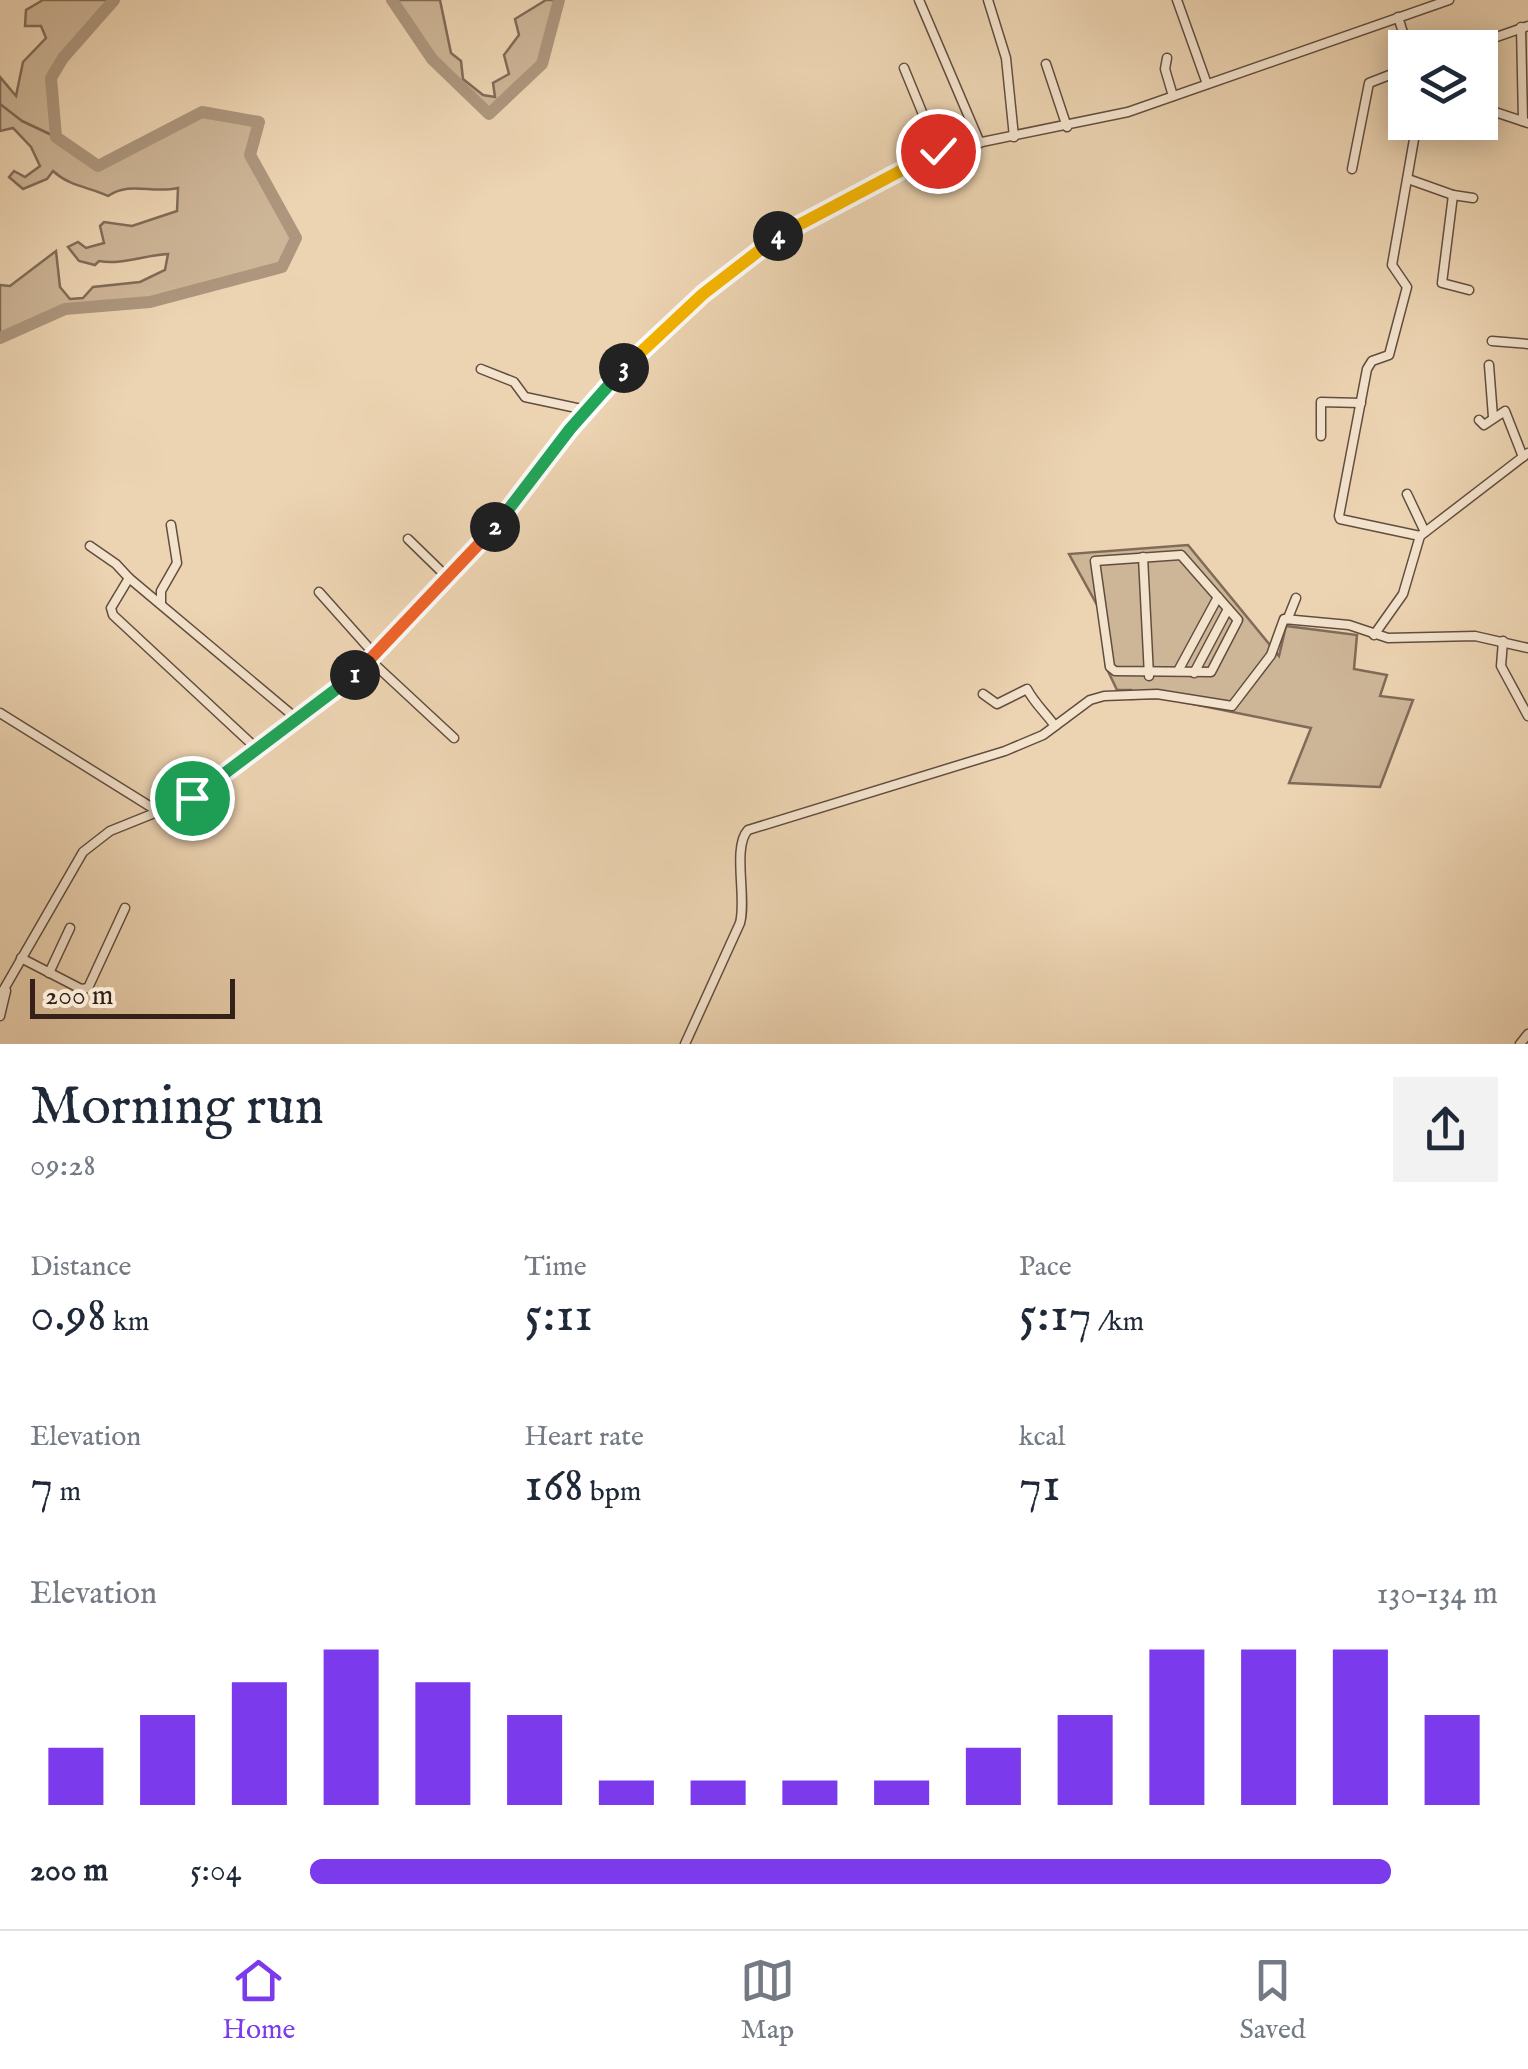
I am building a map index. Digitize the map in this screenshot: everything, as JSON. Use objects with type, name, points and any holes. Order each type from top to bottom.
[{"type":"street","points":[[919,0],[980,143]]},
{"type":"street","points":[[988,0],[1006,58],[1014,137]]},
{"type":"street","points":[[1178,0],[1207,84]]},
{"type":"street","points":[[1411,0],[1412,12]]},
{"type":"street","points":[[0,996],[82,852],[110,830],[200,792],[374,658],[513,506],[586,410],[685,309],[761,247],[938,151],[1067,128],[1173,96],[1449,0]]},
{"type":"street","points":[[1398,17],[1402,30]]},
{"type":"street","points":[[1498,36],[1525,27],[1525,122],[1498,113]]},
{"type":"street","points":[[1167,58],[1165,69],[1173,96]]},
{"type":"street","points":[[1046,64],[1067,128]]},
{"type":"street","points":[[904,68],[938,151]]},
{"type":"street","points":[[1352,169],[1368,84],[1388,76]]},
{"type":"street","points":[[1415,140],[1392,266],[1408,287],[1402,320],[1389,356],[1370,364],[1339,518],[1422,534]]},
{"type":"street","points":[[1408,179],[1474,198]]},
{"type":"street","points":[[1453,195],[1442,282],[1469,290]]},
{"type":"street","points":[[1492,341],[1528,344]]},
{"type":"street","points":[[1489,365],[1494,418]]},
{"type":"street","points":[[480,370],[514,382],[525,397],[586,410]]},
{"type":"street","points":[[1321,436],[1322,402],[1361,403]]},
{"type":"street","points":[[1374,635],[1403,594],[1422,534],[1525,455],[1505,411],[1484,425],[1478,420]]},
{"type":"street","points":[[1406,494],[1422,534]]},
{"type":"street","points":[[161,604],[162,591],[177,563],[170,525]]},
{"type":"street","points":[[408,539],[448,578]]},
{"type":"street","points":[[90,546],[297,719]]},
{"type":"street","points":[[1183,556],[1218,597],[1238,622],[1211,672],[1115,671],[1110,666],[1094,563],[1183,556]]},
{"type":"street","points":[[1143,557],[1154,694]]},
{"type":"street","points":[[129,578],[111,608],[113,615],[256,749]]},
{"type":"street","points":[[318,592],[374,658],[454,738]]},
{"type":"street","points":[[1178,671],[1218,597]]},
{"type":"street","points":[[1288,618],[1296,598]]},
{"type":"street","points":[[1194,673],[1228,610]]},
{"type":"street","points":[[685,1044],[742,918],[744,833],[1005,751],[1056,726],[1090,700],[1104,696],[1154,694],[1232,706],[1271,655],[1280,622],[1288,618],[1349,625],[1374,635],[1401,639],[1475,636],[1528,648]]},
{"type":"street","points":[[1503,641],[1500,660],[1528,716]]},
{"type":"street","points":[[982,694],[997,704],[1027,689],[1034,704],[1044,709],[1056,726]]},
{"type":"street","points":[[1515,693],[1528,692]]},
{"type":"street","points":[[0,714],[158,812]]},
{"type":"street","points":[[21,958],[80,989],[88,988],[125,908]]},
{"type":"street","points":[[49,973],[70,928]]},
{"type":"street","points":[[0,1016],[6,986]]},
{"type":"street","points":[[1520,1044],[1528,1034]]},
{"type":"shaded area","points":[[43,0],[114,0],[51,78],[56,137],[98,166],[202,112],[259,122],[251,150],[296,238],[282,267],[150,302],[65,309],[0,338],[0,285],[10,286],[56,251],[60,287],[70,299],[83,298],[93,287],[140,282],[165,270],[168,254],[99,261],[95,265],[79,261],[68,247],[78,242],[86,248],[104,243],[100,226],[104,222],[132,226],[177,211],[178,188],[133,188],[108,196],[73,184],[53,171],[47,179],[23,189],[9,177],[14,171],[25,177],[40,166],[31,147],[13,128],[0,131],[0,77],[16,96],[23,62],[46,38],[41,26],[25,26],[26,10]]},
{"type":"shaded area","points":[[392,0],[440,0],[451,53],[461,61],[463,79],[483,95],[495,97],[493,83],[509,74],[504,55],[519,35],[515,19],[546,0],[559,0],[542,64],[489,114],[432,59]]},
{"type":"shaded area","points":[[1188,545],[1279,656],[1286,626],[1357,635],[1354,669],[1387,675],[1380,696],[1413,700],[1380,787],[1289,783],[1311,728],[1163,698],[1131,699],[1131,690],[1117,690],[1106,667],[1102,614],[1069,554]]},
{"type":"waterway","points":[[0,338],[65,309],[150,302],[282,267],[296,238],[250,155],[259,122],[202,112],[98,166],[56,137],[51,78],[63,58],[114,0]]},
{"type":"waterway","points":[[392,0],[432,59],[489,114],[542,64],[559,0]]},
{"type":"waterway","points":[[0,104],[22,121],[56,137]]},
{"type":"route","points":[[192,798],[371,661],[513,506],[608,383],[703,294],[791,228],[938,151]]}]
